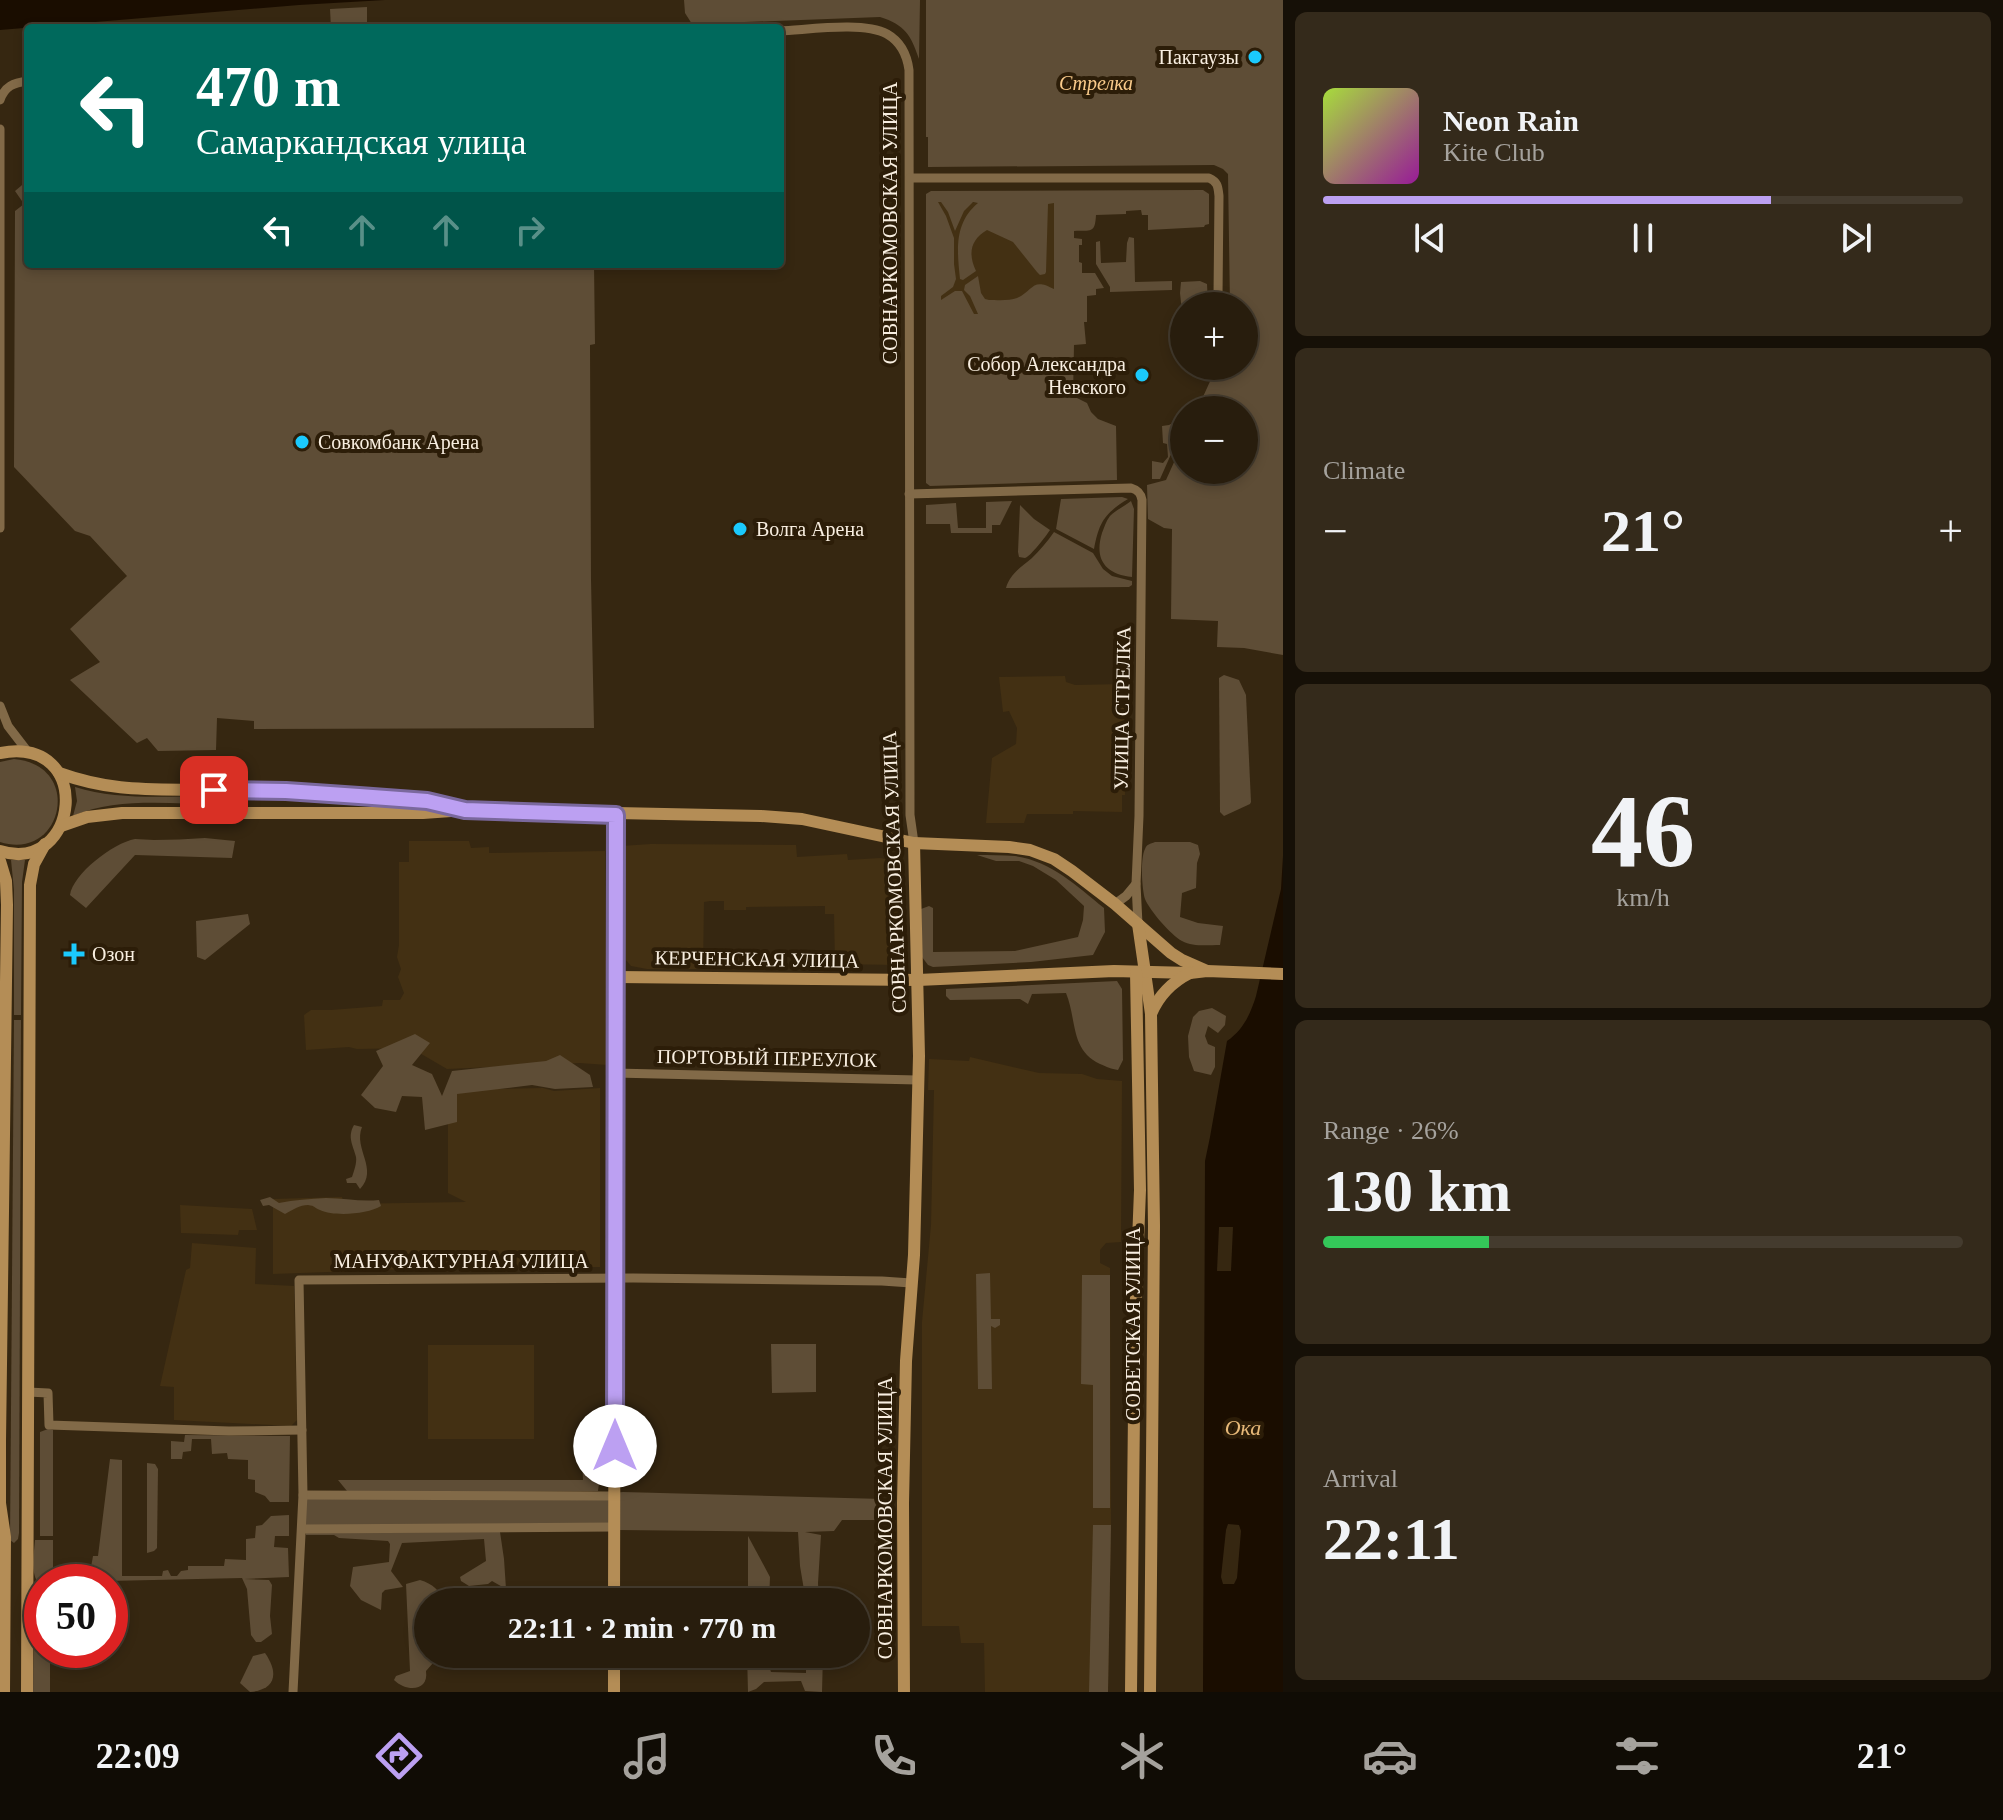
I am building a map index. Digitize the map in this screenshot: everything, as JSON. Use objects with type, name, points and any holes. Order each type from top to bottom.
[{"type":"main road","points":[[0,753],[28,752],[40,756],[59,773],[67,799],[61,826],[45,844],[33,851],[0,851]]},
{"type":"main road","points":[[59,773],[79,781],[146,791],[315,793],[427,801],[465,810]]},
{"type":"main road","points":[[191,813],[201,808],[233,803],[244,791]]},
{"type":"main road","points":[[61,826],[104,814],[423,813],[465,810],[802,819],[914,843],[1009,847],[1030,850],[1054,859],[1115,904],[1171,953],[1207,971]]},
{"type":"main road","points":[[614,1588],[616,815]]},
{"type":"main road","name":"СОВНАРКОМОВСКАЯ УЛИЦА","points":[[904,1692],[903,1487],[906,1361],[914,1255],[918,1080],[914,843]]},
{"type":"main road","points":[[26,1564],[30,885],[34,864],[45,844]]},
{"type":"main road","points":[[0,861],[6,881],[7,905],[0,1504],[5,1529],[2,1593],[4,1692]]},
{"type":"main road","points":[[1138,924],[1141,972]]},
{"type":"main road","name":"КЕРЧЕНСКАЯ УЛИЦА","points":[[617,977],[918,980],[1141,972],[1283,974]]},
{"type":"main road","name":"СОВЕТСКАЯ УЛИЦА","points":[[1141,972],[1151,1014],[1154,1236],[1150,1692]]},
{"type":"main road","name":"СОВЕТСКАЯ УЛИЦА","points":[[1131,1692],[1141,972]]},
{"type":"main road","points":[[1151,1014],[1167,988],[1190,973]]},
{"type":"main road","points":[[2,1593],[24,1593]]},
{"type":"main road","points":[[27,1668],[27,1692]]},
{"type":"main road","points":[[614,1668],[614,1692]]},
{"type":"street","name":"СОВНАРКОМОВСКАЯ УЛИЦА","points":[[784,31],[870,28],[885,33],[904,51],[911,85],[910,815],[914,843]]},
{"type":"street","points":[[0,100],[3,91],[12,83],[24,82]]},
{"type":"street","points":[[0,129],[0,528]]},
{"type":"street","points":[[910,178],[1209,178],[1218,186],[1219,196],[1218,292]]},
{"type":"street","name":"УЛИЦА СТРЕЛКА","points":[[909,494],[1131,488],[1140,493],[1138,924]]},
{"type":"street","points":[[0,706],[8,726],[28,752]]},
{"type":"street","points":[[1115,904],[1136,884]]},
{"type":"street","name":"ПОРТОВЫЙ ПЕРЕУЛОК","points":[[615,1073],[918,1080]]},
{"type":"street","name":"МАНУФАКТУРНАЯ УЛИЦА","points":[[302,1430],[299,1280],[614,1278],[911,1283]]},
{"type":"street","points":[[28,1392],[48,1393],[49,1425],[229,1431],[302,1430],[303,1529],[293,1692]]},
{"type":"street","points":[[303,1495],[615,1496]]},
{"type":"street","points":[[303,1529],[614,1527]]},
{"type":"shaded area","points":[[938,202],[1054,203],[1054,313],[941,315]]},
{"type":"shaded area","points":[[1065,676],[1066,682],[1075,685],[1124,684],[1125,795],[1122,795],[1122,812],[1027,814],[1024,823],[986,823],[992,758],[1016,744],[1017,728],[1009,711],[1003,712],[999,677]]},
{"type":"shaded area","points":[[409,841],[469,841],[471,848],[489,847],[489,853],[605,851],[607,1065],[580,1063],[447,1069],[411,1048],[306,1050],[304,1015],[311,1010],[382,1006],[383,1000],[400,1000],[404,993],[398,977],[401,969],[397,957],[399,862],[409,862]]},
{"type":"shaded area","points":[[796,845],[797,857],[847,854],[848,860],[880,858],[903,862],[899,965],[835,964],[834,914],[825,914],[825,906],[724,910],[724,901],[710,901],[704,902],[703,969],[631,966],[626,960],[621,846]]},
{"type":"shaded area","points":[[970,1057],[1039,1073],[1082,1074],[1122,1081],[1121,1242],[1106,1243],[1100,1250],[1100,1263],[1110,1268],[1108,1692],[985,1692],[984,1643],[961,1643],[959,1626],[922,1626],[922,1322],[931,1225],[934,1090],[928,1090],[929,1059],[969,1061]]},
{"type":"shaded area","points":[[543,1088],[554,1091],[600,1088],[600,1267],[467,1267],[273,1274],[273,1199],[342,1197],[344,1204],[466,1202],[448,1193],[448,1090]]},
{"type":"shaded area","points":[[180,1205],[252,1209],[257,1230],[239,1230],[238,1235],[181,1233]]},
{"type":"shaded area","points":[[192,1243],[256,1248],[255,1284],[294,1286],[297,1420],[291,1426],[174,1420],[174,1387],[160,1386],[186,1270],[190,1268]]},
{"type":"shaded area","points":[[428,1345],[534,1345],[534,1439],[428,1439]]},
{"type":"green space","points":[[684,0],[920,0],[919,59],[906,32],[880,17],[692,24],[685,13]]},
{"type":"green space","name":"Стрелка","points":[[926,0],[1283,0],[1283,655],[1217,647],[1218,621],[1171,619],[1172,529],[1148,519],[1147,485],[1166,480],[1170,471],[1170,484],[1258,484],[1258,396],[1203,396],[1211,380],[1258,380],[1258,292],[1230,292],[1228,174],[1214,165],[928,167]]},
{"type":"green space","points":[[367,7],[367,24],[331,24],[330,9]]},
{"type":"green space","name":"Совкомбанк Арена","points":[[24,183],[24,204],[15,191]]},
{"type":"green space","points":[[1203,190],[1209,194],[1209,224],[1204,227],[1148,230],[1148,215],[1142,215],[1141,210],[1096,215],[1091,230],[1074,231],[1074,238],[1082,239],[1079,262],[1082,263],[1082,273],[1095,273],[1104,288],[1096,289],[1096,295],[1087,296],[1087,322],[1084,322],[1086,344],[1074,345],[1073,396],[1087,403],[1098,419],[1116,426],[1117,480],[930,486],[926,483],[926,194],[931,191]],"holes":[[[938,202],[941,202],[955,231],[964,211],[973,202],[978,203],[965,219],[959,238],[960,279],[963,280],[976,271],[972,248],[977,238],[987,230],[1013,242],[1037,272],[1045,274],[1048,204],[1054,203],[1054,289],[1037,284],[1014,299],[989,300],[981,293],[978,276],[965,285],[964,290],[978,314],[974,314],[962,291],[955,291],[941,300],[956,279],[954,238]]]},
{"type":"green space","name":"Совкомбанк Арена","points":[[24,204],[24,268],[594,268],[595,344],[590,345],[594,728],[254,729],[254,721],[217,718],[216,750],[158,751],[147,738],[137,743],[70,680],[100,662],[70,629],[127,576],[90,536],[75,531],[14,467],[15,211]]},
{"type":"green space","points":[[1129,237],[1134,238],[1135,282],[1172,281],[1172,290],[1110,292],[1096,264],[1096,242],[1100,241],[1101,263],[1126,262]]},
{"type":"green space","points":[[1200,281],[1207,284],[1207,292],[1180,292],[1181,282]]},
{"type":"green space","points":[[1169,425],[1170,456],[1160,479],[1152,479],[1152,461],[1163,463],[1168,457],[1162,426]]},
{"type":"green space","points":[[1061,499],[1128,499],[1104,519],[1094,549],[1056,529]]},
{"type":"green space","points":[[1012,501],[1000,525],[992,525],[992,533],[951,533],[950,524],[926,524],[926,505],[956,503],[958,528],[986,528],[986,502]]},
{"type":"green space","points":[[1131,501],[1134,509],[1132,577],[1109,569],[1101,558],[1100,550],[1102,533],[1109,518]]},
{"type":"green space","points":[[1020,505],[1050,530],[1025,558],[1019,557],[1018,552]]},
{"type":"green space","points":[[1054,532],[1093,553],[1103,569],[1112,576],[1132,581],[1132,585],[1006,588],[1013,575]]},
{"type":"green space","points":[[1224,675],[1239,680],[1246,695],[1251,802],[1224,816],[1220,812],[1219,678]]},
{"type":"green space","points":[[14,759],[36,765],[50,777],[57,793],[57,810],[51,826],[39,838],[22,844],[0,842],[0,762]]},
{"type":"green space","points":[[75,787],[112,795],[226,796],[225,800],[216,804],[125,804],[73,816],[77,801]]},
{"type":"green space","points":[[135,839],[235,841],[232,858],[135,855],[86,908],[70,895],[86,869],[116,846]]},
{"type":"green space","points":[[1155,842],[1190,842],[1198,845],[1200,854],[1196,888],[1182,893],[1180,917],[1223,926],[1220,945],[1196,945],[1182,941],[1148,904],[1143,888],[1142,860],[1146,847]]},
{"type":"green space","points":[[977,855],[1015,856],[1040,863],[1063,876],[1104,908],[1105,932],[1093,955],[1031,962],[928,965],[922,957],[921,909],[929,906],[933,908],[933,952],[1015,951],[1078,937],[1084,906],[1056,880],[1019,861],[996,861]]},
{"type":"green space","points":[[11,860],[25,860],[22,882],[21,1015],[14,1015],[14,890]]},
{"type":"green space","points":[[248,914],[250,924],[205,960],[197,957],[196,921]]},
{"type":"green space","points":[[1117,981],[1122,989],[1123,1060],[1118,1070],[1100,1064],[1084,1051],[1079,1043],[1066,993],[1032,994],[1028,1004],[1020,999],[950,1000],[946,996],[946,989]]},
{"type":"green space","points":[[1212,1008],[1226,1016],[1225,1025],[1218,1033],[1208,1026],[1205,1036],[1208,1044],[1215,1047],[1215,1067],[1211,1075],[1194,1071],[1189,1057],[1188,1036],[1193,1017],[1199,1011]]},
{"type":"green space","points":[[14,1020],[21,1020],[19,1533],[14,1543],[10,1540]]},
{"type":"green space","points":[[415,1034],[430,1043],[412,1065],[432,1074],[442,1096],[452,1071],[546,1061],[560,1055],[590,1075],[593,1087],[555,1089],[532,1085],[457,1094],[457,1122],[425,1130],[422,1097],[402,1096],[396,1112],[375,1108],[361,1095],[383,1066],[376,1051]]},
{"type":"green space","points":[[354,1125],[362,1127],[361,1143],[367,1166],[365,1181],[360,1189],[356,1183],[347,1183],[346,1179],[352,1177],[356,1164],[351,1137]]},
{"type":"green space","points":[[270,1197],[279,1203],[326,1198],[379,1200],[381,1206],[342,1214],[305,1205],[285,1214],[269,1205],[263,1206],[260,1200]]},
{"type":"green space","points":[[990,1273],[991,1319],[1000,1319],[1000,1325],[995,1328],[991,1326],[992,1389],[978,1389],[976,1274]]},
{"type":"green space","points":[[1082,1275],[1110,1275],[1110,1508],[1093,1508],[1093,1385],[1081,1384]]},
{"type":"green space","points":[[771,1344],[816,1344],[816,1392],[772,1393]]},
{"type":"green space","points":[[53,1430],[53,1536],[40,1536],[40,1432]]},
{"type":"green space","points":[[185,1435],[290,1436],[289,1502],[270,1502],[255,1492],[255,1480],[248,1479],[248,1460],[228,1459],[227,1453],[212,1454],[211,1439],[192,1439],[191,1451],[183,1452],[182,1459],[171,1459],[171,1441],[184,1442]]},
{"type":"green space","points":[[578,1449],[603,1453],[598,1491],[501,1492],[883,1499],[882,1520],[842,1520],[834,1531],[805,1532],[821,1535],[818,1588],[804,1588],[798,1532],[500,1532],[506,1588],[492,1581],[469,1586],[461,1581],[460,1577],[486,1561],[484,1539],[402,1543],[391,1571],[403,1587],[382,1593],[381,1610],[361,1600],[350,1586],[353,1567],[389,1562],[388,1541],[306,1535],[306,1492],[347,1491],[338,1480],[583,1480]]},
{"type":"green space","points":[[110,1459],[122,1460],[122,1564],[92,1564],[93,1556],[98,1556]]},
{"type":"green space","points":[[147,1463],[155,1464],[158,1469],[157,1548],[147,1553]]},
{"type":"green space","points":[[289,1515],[289,1536],[275,1536],[274,1547],[288,1548],[289,1577],[244,1579],[269,1580],[272,1585],[272,1634],[261,1642],[256,1642],[251,1635],[247,1589],[242,1578],[128,1581],[128,1576],[162,1576],[163,1571],[168,1570],[171,1576],[177,1576],[181,1571],[188,1570],[188,1566],[224,1566],[225,1559],[246,1560],[246,1539],[255,1538],[256,1526],[262,1525],[271,1516]]},
{"type":"green space","points":[[1093,1525],[1111,1525],[1108,1692],[1089,1692]]},
{"type":"green space","points":[[748,1536],[770,1577],[770,1588],[748,1588]]},
{"type":"green space","points":[[35,1540],[53,1540],[53,1564],[33,1564]]},
{"type":"green space","points":[[420,1580],[435,1588],[414,1588],[414,1668],[429,1668],[424,1683],[416,1688],[404,1687],[394,1680],[396,1676],[410,1671],[406,1584]]},
{"type":"green space","points":[[265,1653],[272,1667],[272,1679],[265,1688],[250,1692],[240,1683],[253,1656]]},
{"type":"green space","points":[[33,1668],[50,1668],[50,1692],[33,1692]]},
{"type":"green space","points":[[747,1668],[806,1673],[806,1668],[823,1668],[822,1692],[805,1691],[801,1681],[764,1682],[748,1692]]},
{"type":"water","points":[[0,0],[385,0],[72,24],[24,24],[24,28],[0,30]]},
{"type":"water","name":"Ока","points":[[1283,856],[1283,1692],[1203,1692],[1205,1161],[1227,1041],[1245,1022],[1256,996],[1281,889]]},
{"type":"pier","points":[[1219,1227],[1233,1227],[1231,1271],[1217,1271]]},
{"type":"pier","points":[[1228,1524],[1239,1525],[1241,1531],[1234,1584],[1223,1584],[1221,1577]]},
{"type":"place","name":"Пакгаузы","points":[[1255,57]]},
{"type":"place","name":"Собор Александра Невского","points":[[1142,375]]},
{"type":"place","name":"Совкомбанк Арена","points":[[302,442]]},
{"type":"place","name":"Волга Арена","points":[[740,529]]},
{"type":"place","name":"Озон","points":[[74,954]]},
{"type":"route","points":[[214,790],[286,791],[427,801],[465,810],[616,815],[615,1446]]}]
